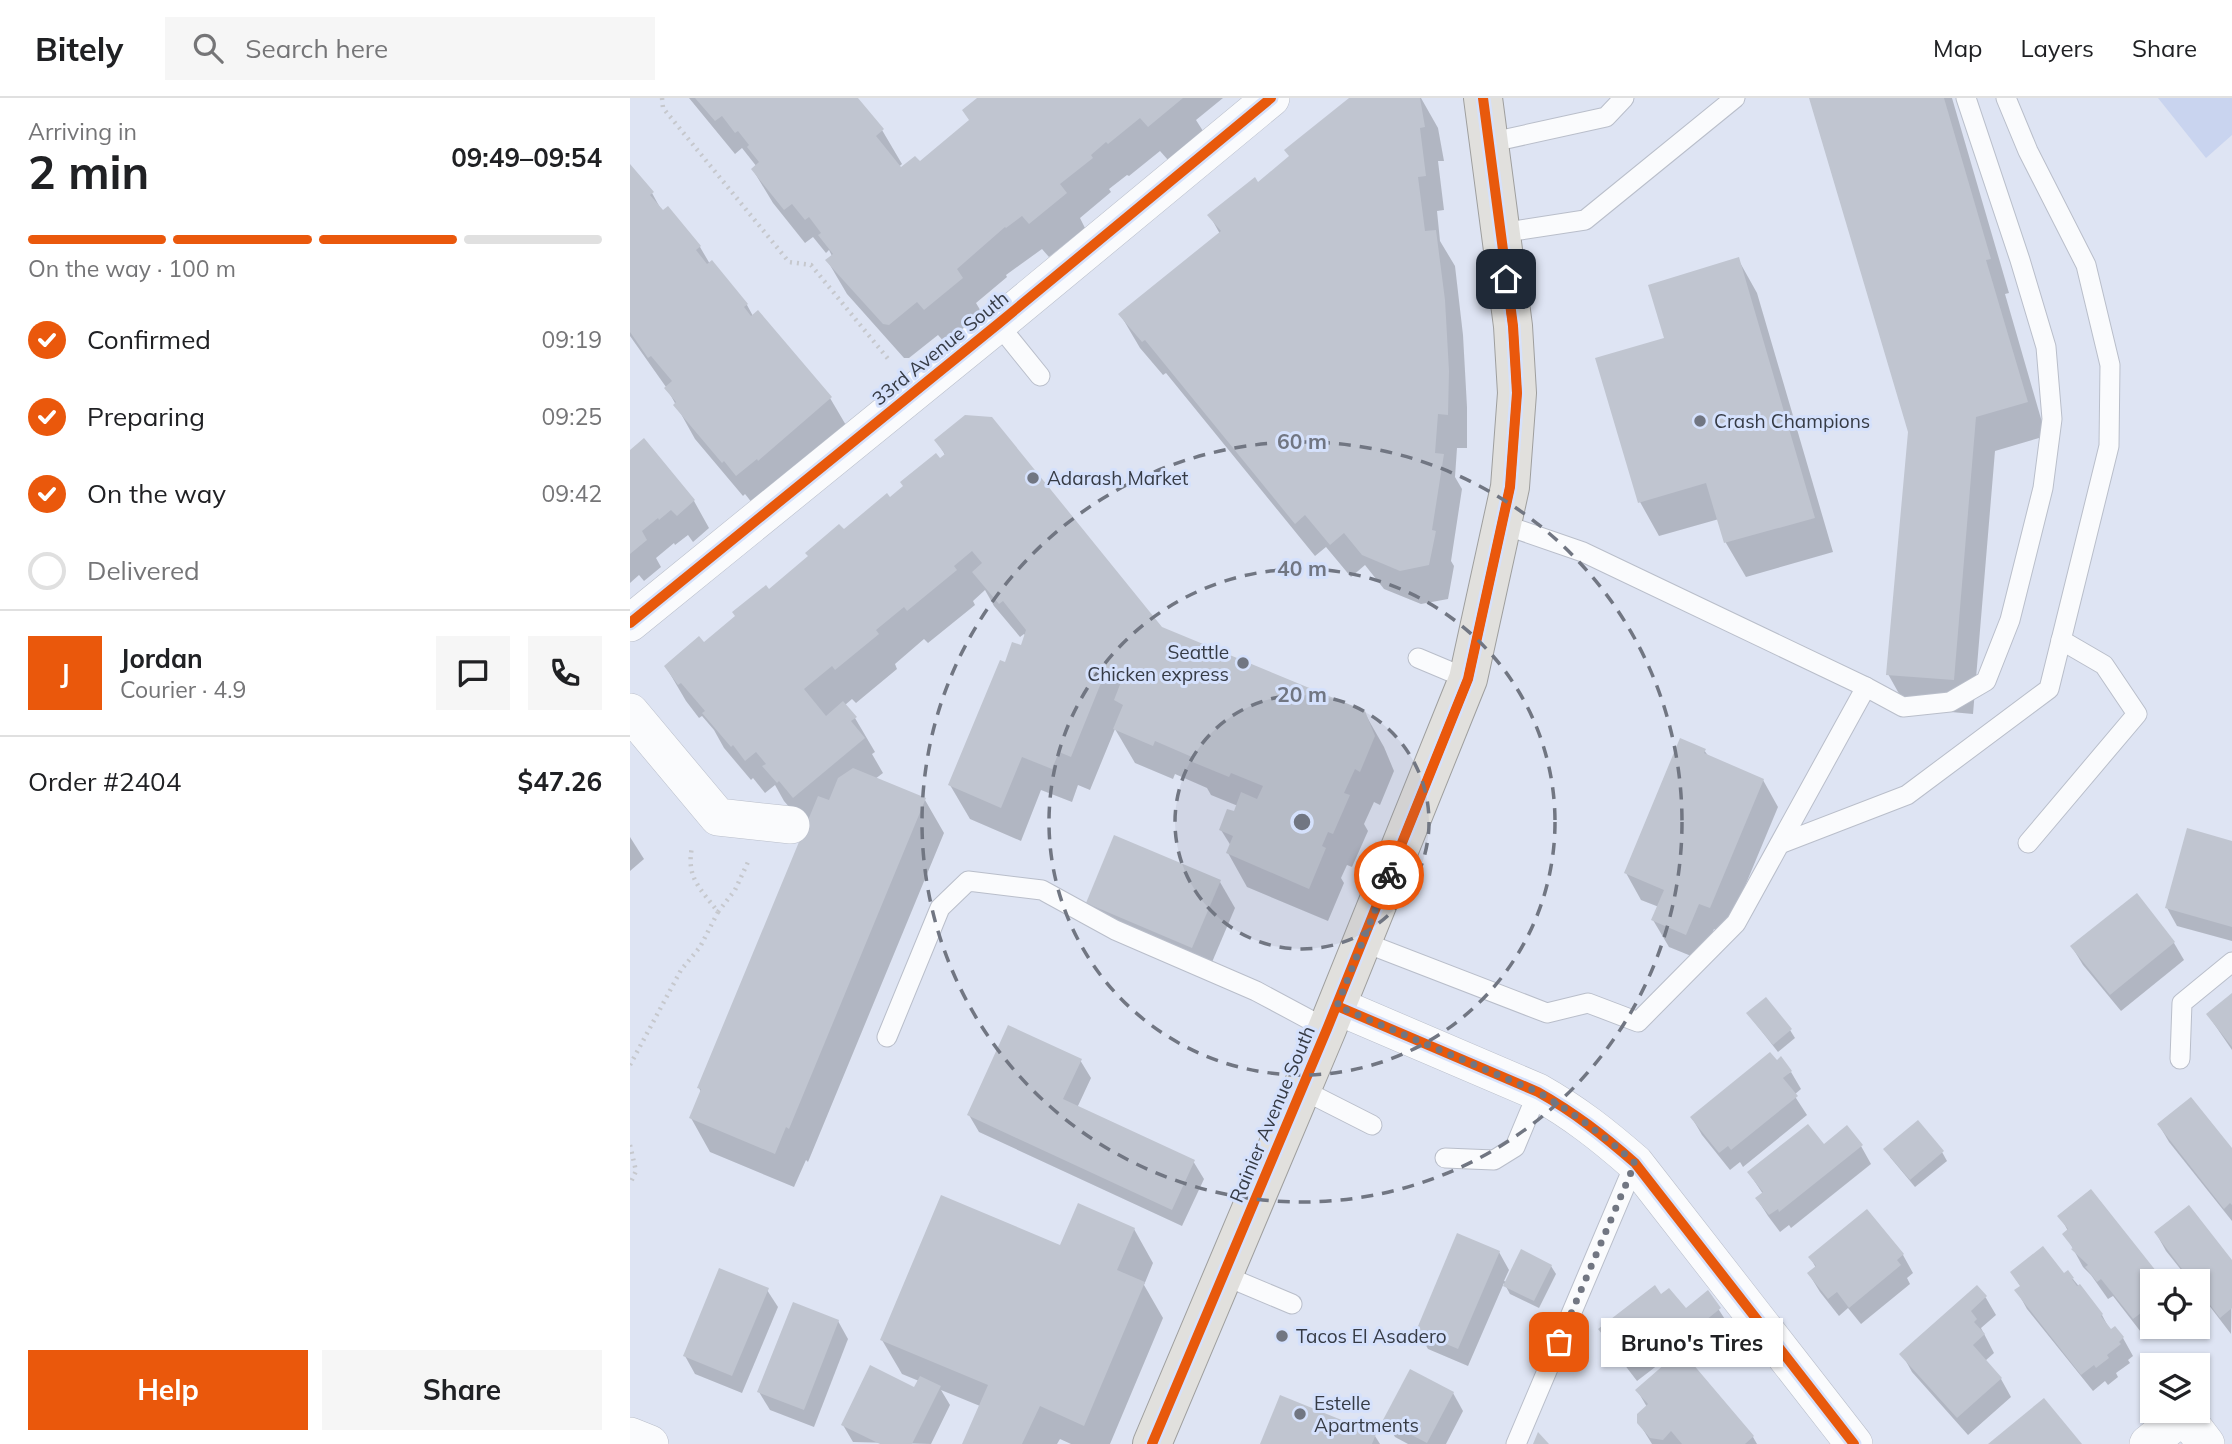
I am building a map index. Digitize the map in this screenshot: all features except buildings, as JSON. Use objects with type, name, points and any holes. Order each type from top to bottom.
[{"type":"main road","name":"Rainier Avenue South","points":[[1152,1444],[1332,1018],[1468,679],[1510,487],[1517,393],[1513,326],[1483,98]]},
{"type":"street","name":"33rd Avenue South","points":[[630,623],[1271,98]]},
{"type":"street","points":[[630,712],[718,817],[773,824]]},
{"type":"street","points":[[1332,1018],[1538,1092],[1600,1131],[1635,1163],[1854,1444]]},
{"type":"street","points":[[2148,1444],[2183,1415],[2206,1444]]},
{"type":"street","points":[[630,1436],[650,1444]]},
{"type":"lane","points":[[1488,143],[1606,117],[1624,98]]},
{"type":"lane","points":[[1500,233],[1585,220],[1735,98]]},
{"type":"lane","points":[[1502,524],[1583,552],[1903,707],[1950,702],[1986,681],[2010,621],[2043,488],[2052,419],[2046,347],[1966,98]]},
{"type":"lane","points":[[1780,844],[1907,794],[2049,689],[2109,446],[2110,365],[2086,265],[2028,151],[2006,98]]},
{"type":"lane","points":[[998,324],[1040,376]]},
{"type":"lane","points":[[2028,843],[2137,714],[2104,665],[2061,640]]},
{"type":"lane","points":[[1418,658],[1468,679]]},
{"type":"lane","points":[[1363,942],[1547,1013],[1588,1003],[1637,1022],[1736,923],[1866,687]]},
{"type":"lane","points":[[887,1037],[940,908],[968,881],[1042,890],[1115,930],[1256,991],[1332,1018]]},
{"type":"lane","points":[[2180,1059],[2182,1003],[2232,962]]},
{"type":"lane","points":[[1301,1089],[1372,1125]]},
{"type":"lane","points":[[1445,1158],[1494,1160],[1515,1147],[1538,1092]]},
{"type":"lane","points":[[1516,1444],[1635,1163]]},
{"type":"lane","points":[[1223,1275],[1292,1304]]},
{"type":"path","points":[[662,98],[663,108],[789,262],[811,265],[889,360]]},
{"type":"path","points":[[718,817],[693,840],[689,863],[693,879],[718,912]]},
{"type":"path","points":[[630,1065],[681,970],[700,947],[718,912],[735,890],[752,851],[773,824]]},
{"type":"path","points":[[630,1144],[636,1171],[630,1184]]},
{"type":"shaded area","points":[[2158,98],[2232,98],[2232,135],[2206,158]]},
{"type":"cycle path","points":[[630,623],[1271,98]]},
{"type":"cycle path","points":[[1152,1444],[1327,1029],[1468,679],[1510,487],[1517,393],[1513,326],[1483,98]]},
{"type":"cycle path","points":[[1337,1006],[1538,1092],[1577,1116],[1635,1163],[1854,1444]]},
{"type":"way so far","points":[[1389,875],[1337,1006],[1538,1092],[1600,1131],[1635,1163],[1559,1342]]},
{"type":"place","name":"Crash Champions","points":[[1700,421]]},
{"type":"place","name":"Adarash Market","points":[[1033,478]]},
{"type":"place","name":"Seattle Chicken express","points":[[1243,663]]},
{"type":"place","name":"Tacos El Asadero","points":[[1282,1336]]},
{"type":"place","name":"Bruno's Tires","points":[[1559,1342]]},
{"type":"place","name":"Estelle Apartments","points":[[1300,1414]]},
{"type":"route","points":[[1389,875],[1468,679],[1510,487],[1517,393],[1513,326],[1506,279]]}]
